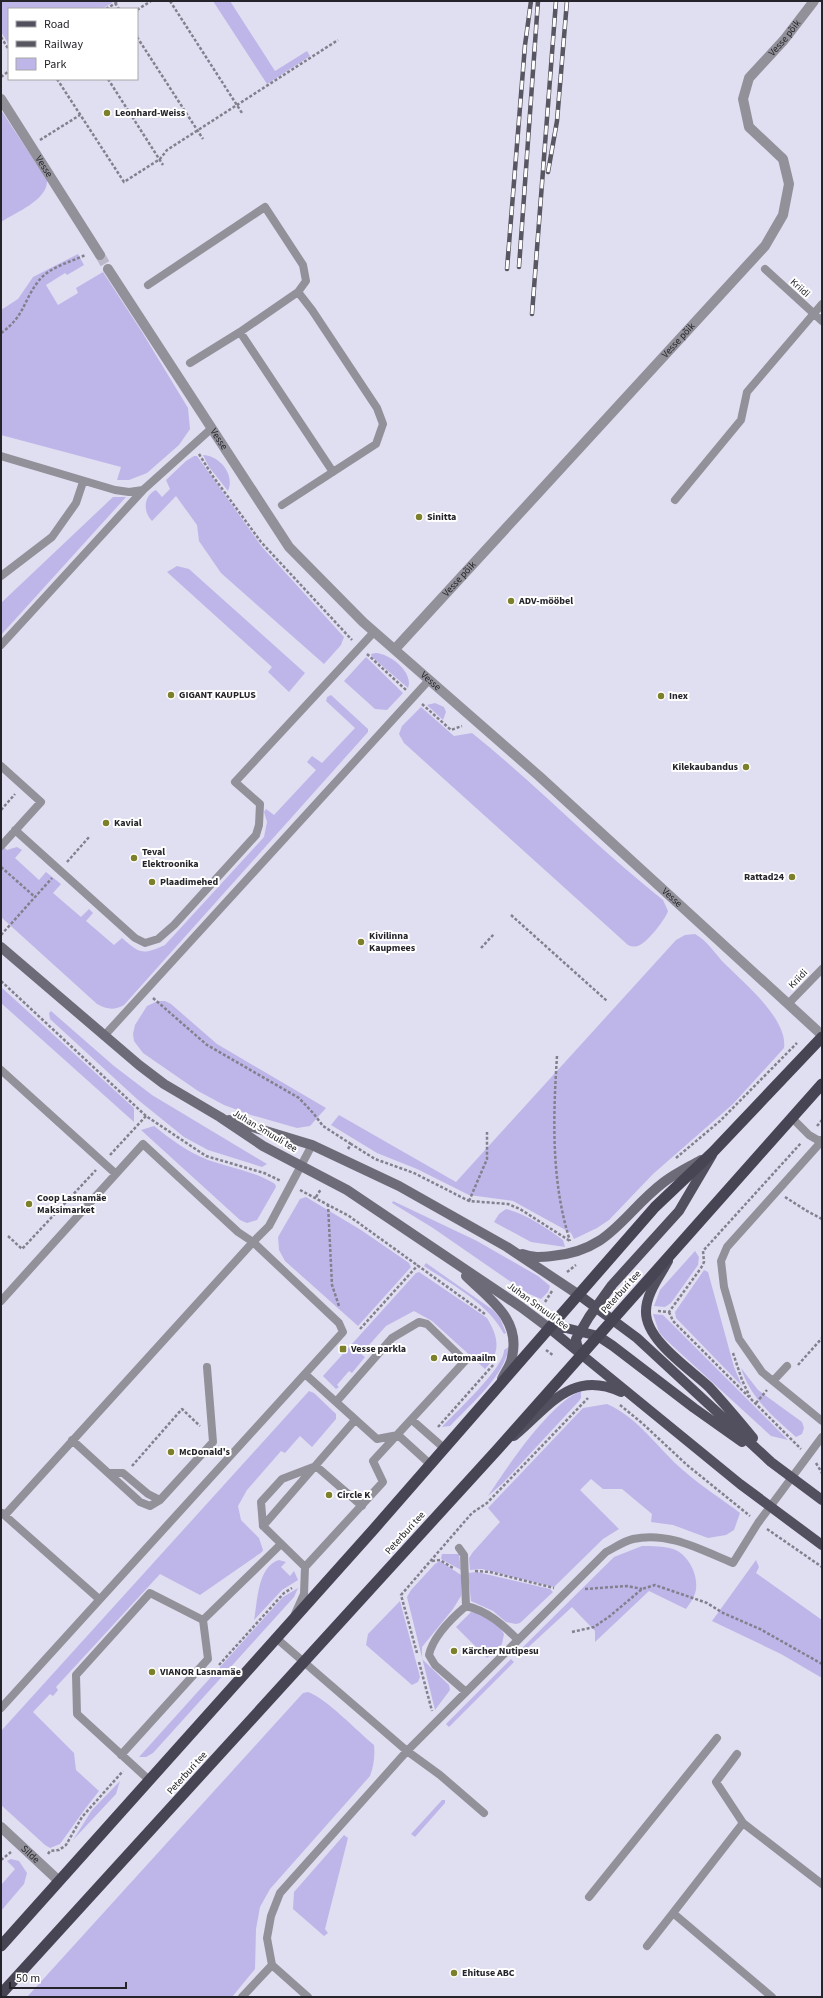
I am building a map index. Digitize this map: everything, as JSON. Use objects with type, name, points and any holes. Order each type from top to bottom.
[{"type":"highway","points":[[1,1946],[431,1465],[655,1207],[713,1152],[822,1036]]},
{"type":"highway","name":"Peterburi tee","points":[[1,1994],[497,1450],[822,1084]]},
{"type":"main road","name":"Juhan Smuuli tee","points":[[1,947],[104,1036],[164,1084],[220,1117],[263,1146],[353,1194],[549,1328],[632,1397],[822,1545]]},
{"type":"main road","name":"Juhan Smuuli tee","points":[[220,1117],[312,1145],[399,1186],[506,1247],[579,1294],[637,1338],[771,1462],[822,1500]]},
{"type":"main road","points":[[506,1247],[530,1257],[560,1255],[586,1249],[607,1237],[665,1182],[713,1152]]},
{"type":"main road","points":[[582,1354],[577,1345],[576,1339],[580,1331],[612,1285],[678,1211],[713,1152]]},
{"type":"main road","points":[[672,1252],[648,1298],[646,1312],[652,1333],[718,1397],[737,1418],[771,1462]]},
{"type":"main road","points":[[452,1262],[504,1314],[513,1330],[512,1358],[498,1387]]},
{"type":"main road","points":[[549,1328],[566,1328],[598,1336],[694,1408],[771,1462]]},
{"type":"main road","points":[[497,1450],[553,1401],[573,1388],[595,1384],[605,1385],[632,1397]]},
{"type":"street","name":"Vesse põik","points":[[395,649],[765,246],[783,215],[789,184],[782,159],[749,127],[743,99],[749,78],[784,40],[814,1]]},
{"type":"street","name":"Vesse","points":[[1,99],[98,252]]},
{"type":"street","name":"Vesse","points":[[108,269],[289,547],[374,632],[538,776],[822,1036]]},
{"type":"street","name":"Silde","points":[[1,1827],[59,1881]]},
{"type":"lane","points":[[148,285],[265,207],[303,265],[306,281],[298,292],[240,332],[190,363]]},
{"type":"lane","name":"Kriidi","points":[[765,269],[822,321]]},
{"type":"lane","points":[[282,504],[376,444],[383,424],[377,408],[312,310],[298,292]]},
{"type":"lane","points":[[675,500],[741,420],[747,392],[822,304]]},
{"type":"lane","points":[[240,332],[333,472]]},
{"type":"lane","points":[[1,645],[146,487],[212,428]]},
{"type":"lane","points":[[1,456],[83,482],[114,490],[129,492],[143,490],[146,487]]},
{"type":"lane","points":[[1,576],[52,537],[76,503],[83,482]]},
{"type":"lane","points":[[15,830],[136,938],[145,943],[158,939],[174,925],[256,835],[260,804],[235,782],[310,699],[374,632]]},
{"type":"lane","points":[[104,1036],[146,992],[429,680]]},
{"type":"lane","points":[[1,766],[40,802],[1,846]]},
{"type":"lane","name":"Kriidi","points":[[788,1004],[822,969]]},
{"type":"lane","points":[[1,1070],[116,1174]]},
{"type":"lane","points":[[792,1118],[809,1135],[821,1141],[727,1247],[721,1261],[724,1287],[739,1339],[762,1372],[822,1421]]},
{"type":"lane","points":[[1,1301],[143,1144],[238,1232],[253,1242],[339,1323],[343,1332],[1,1708]]},
{"type":"lane","points":[[99,1599],[3,1514],[269,1226],[292,1186],[312,1145]]},
{"type":"lane","points":[[292,1621],[304,1594],[305,1567],[383,1482],[373,1461],[465,1361],[427,1324],[419,1322],[392,1338],[336,1402]]},
{"type":"lane","points":[[774,1381],[787,1366]]},
{"type":"lane","points":[[72,1440],[140,1502],[150,1506],[160,1500],[213,1442],[207,1367]]},
{"type":"lane","points":[[305,1374],[377,1439],[398,1435]]},
{"type":"lane","points":[[263,1526],[356,1420]]},
{"type":"lane","points":[[412,1420],[445,1448]]},
{"type":"lane","points":[[398,1435],[431,1465]]},
{"type":"lane","points":[[308,1997],[272,1965],[267,1938],[271,1916],[280,1893],[407,1751],[606,1552],[632,1539],[656,1536],[682,1542],[733,1563],[770,1506],[806,1456],[822,1437]]},
{"type":"lane","points":[[316,1466],[362,1506]]},
{"type":"lane","points":[[305,1567],[263,1526],[260,1502],[282,1479],[316,1466]]},
{"type":"lane","points":[[203,1620],[281,1544]]},
{"type":"lane","points":[[459,1548],[464,1555],[466,1606]]},
{"type":"lane","points":[[149,1780],[77,1714],[76,1674],[150,1593],[203,1620]]},
{"type":"lane","points":[[466,1606],[479,1609],[500,1622],[518,1640]]},
{"type":"lane","points":[[466,1606],[454,1616],[431,1646],[429,1655],[435,1665],[466,1692]]},
{"type":"lane","points":[[121,1755],[208,1659],[203,1620]]},
{"type":"lane","points":[[276,1638],[407,1751],[440,1775],[484,1813]]},
{"type":"lane","points":[[589,1897],[717,1738]]},
{"type":"lane","points":[[737,1754],[716,1782],[743,1823],[822,1884]]},
{"type":"lane","points":[[647,1946],[743,1823]]},
{"type":"lane","points":[[672,1913],[772,1997]]},
{"type":"lane","points":[[242,1997],[272,1965]]},
{"type":"path","points":[[108,8],[119,1]]},
{"type":"path","points":[[138,9],[151,1]]},
{"type":"path","points":[[170,1],[242,113]]},
{"type":"path","points":[[115,3],[118,8]]},
{"type":"path","points":[[1,37],[8,48]]},
{"type":"path","points":[[138,39],[202,139]]},
{"type":"path","points":[[58,80],[124,182],[160,159],[167,150],[197,130],[338,40]]},
{"type":"path","points":[[109,80],[163,165]]},
{"type":"path","points":[[31,146],[80,115]]},
{"type":"path","points":[[1,333],[15,321],[25,308],[37,283],[47,273],[98,252]]},
{"type":"path","points":[[1,936],[90,836]]},
{"type":"path","points":[[1,867],[35,897]]},
{"type":"path","points":[[511,915],[607,1001]]},
{"type":"path","points":[[481,948],[494,934]]},
{"type":"path","points":[[1,981],[146,1116],[206,1156],[264,1172],[316,1197],[349,1216],[487,1314]]},
{"type":"path","points":[[146,992],[207,1046],[299,1098],[323,1126],[374,1159],[414,1173],[469,1201],[508,1204],[520,1209],[571,1241]]},
{"type":"path","points":[[671,1163],[720,1121],[782,1056],[813,1028]]},
{"type":"path","points":[[557,1056],[554,1101],[557,1181],[565,1224],[573,1246]]},
{"type":"path","points":[[8,1236],[22,1249],[146,1116]]},
{"type":"path","points":[[469,1201],[486,1160],[487,1132]]},
{"type":"path","points":[[343,1160],[351,1144]]},
{"type":"path","points":[[316,1197],[328,1180]]},
{"type":"path","points":[[766,1181],[807,1212],[822,1218]]},
{"type":"path","points":[[328,1204],[332,1285],[341,1312]]},
{"type":"path","points":[[571,1241],[576,1239]]},
{"type":"path","points":[[567,1273],[577,1264],[582,1264]]},
{"type":"path","points":[[360,1329],[418,1265]]},
{"type":"path","points":[[545,1302],[554,1289]]},
{"type":"path","points":[[669,1312],[673,1321],[756,1403],[806,1456],[817,1464],[822,1473]]},
{"type":"path","points":[[545,1349],[554,1356]]},
{"type":"path","points":[[438,1428],[498,1358]]},
{"type":"path","points":[[756,1403],[774,1381]]},
{"type":"path","points":[[588,1398],[596,1398]]},
{"type":"path","points":[[618,1403],[687,1465],[758,1523],[822,1567]]},
{"type":"path","points":[[125,1465],[132,1466],[182,1409],[202,1427]]},
{"type":"path","points":[[432,1560],[446,1562],[459,1572],[490,1572],[553,1588],[570,1589],[627,1586],[642,1589]]},
{"type":"path","points":[[572,1632],[594,1627],[610,1616],[642,1589],[655,1585],[707,1603],[724,1613],[760,1629],[822,1664]]},
{"type":"path","points":[[1,1860],[12,1852]]},
{"type":"green space","points":[[1,1],[115,1],[104,8],[8,8],[8,43],[1,32]]},
{"type":"green space","points":[[213,1],[230,1],[275,71],[307,51],[310,56],[267,84]]},
{"type":"green space","points":[[1,110],[47,180],[46,187],[37,199],[30,205],[1,222]]},
{"type":"green space","points":[[78,254],[84,265],[67,275],[65,273],[46,285],[58,305],[78,293],[76,288],[103,272],[142,332],[188,408],[190,429],[179,445],[147,473],[129,480],[117,480],[121,467],[1,435],[1,310],[18,299],[33,277]]},
{"type":"green space","points":[[203,455],[209,456],[220,462],[228,472],[230,485],[228,491],[209,467]]},
{"type":"green space","points":[[194,456],[197,456],[262,547],[344,637],[341,645],[324,664],[221,573],[199,541],[197,525],[176,496],[152,521],[149,517],[146,504],[149,496],[156,490],[162,497],[170,489],[166,480],[186,461]]},
{"type":"green space","points":[[113,497],[126,497],[1,635],[1,603]]},
{"type":"green space","points":[[177,566],[189,569],[305,673],[289,692],[268,672],[272,667],[167,572]]},
{"type":"green space","points":[[371,654],[382,654],[394,660],[400,665],[408,676],[408,688],[372,657]]},
{"type":"green space","points":[[366,657],[403,693],[387,710],[375,709],[344,681]]},
{"type":"green space","points":[[331,695],[368,729],[368,732],[124,1005],[110,1009],[97,1004],[1,917],[1,845],[7,850],[17,847],[22,850],[15,858],[39,880],[46,872],[61,884],[53,893],[81,917],[89,909],[93,913],[86,921],[114,945],[122,938],[133,947],[142,951],[152,950],[165,945],[264,837],[267,822],[264,812],[266,809],[274,815],[316,770],[307,762],[312,756],[322,763],[355,728],[326,701],[327,697]]},
{"type":"green space","points":[[435,703],[444,707],[446,712],[443,720],[427,705]]},
{"type":"green space","points":[[421,707],[454,736],[472,733],[638,880],[663,900],[668,911],[652,935],[640,945],[628,945],[404,743],[399,734],[402,726]]},
{"type":"green space","points":[[695,934],[708,944],[725,964],[763,1002],[779,1025],[783,1037],[784,1048],[733,1104],[653,1174],[609,1220],[597,1228],[574,1239],[571,1233],[513,1201],[469,1195],[417,1169],[377,1153],[331,1125],[339,1115],[456,1182],[676,940],[685,935]]},
{"type":"green space","points":[[1,987],[134,1108],[134,1122],[1,1003]]},
{"type":"green space","points":[[158,1001],[165,1001],[171,1004],[217,1044],[326,1108],[310,1126],[297,1128],[251,1115],[224,1105],[198,1091],[143,1053],[134,1041],[133,1034],[135,1025],[147,1006]]},
{"type":"green space","points":[[51,1011],[114,1066],[152,1095],[267,1164],[262,1167],[208,1150],[184,1137],[137,1099],[50,1019],[49,1013]]},
{"type":"green space","points":[[154,1126],[166,1136],[201,1157],[251,1173],[275,1184],[276,1187],[257,1220],[247,1223],[240,1220],[141,1130]]},
{"type":"green space","points":[[306,1197],[361,1230],[409,1263],[411,1267],[358,1326],[285,1261],[279,1250],[278,1237],[300,1199]]},
{"type":"green space","points":[[393,1201],[477,1241],[538,1276],[550,1286],[548,1292],[541,1299],[527,1293],[433,1228],[392,1203]]},
{"type":"green space","points":[[506,1209],[521,1214],[543,1226],[563,1240],[565,1247],[531,1242],[494,1222],[499,1214]]},
{"type":"green space","points":[[695,1251],[699,1257],[698,1265],[671,1303],[665,1307],[654,1306],[660,1290]]},
{"type":"green space","points":[[426,1263],[493,1310],[500,1318],[506,1333],[504,1334],[489,1313],[479,1304],[424,1266]]},
{"type":"green space","points":[[704,1270],[708,1272],[734,1367],[742,1386],[676,1318],[675,1312]]},
{"type":"green space","points":[[419,1272],[487,1318],[496,1338],[496,1351],[490,1363],[485,1369],[432,1321],[414,1311],[386,1326],[361,1354],[365,1357],[352,1373],[349,1371],[337,1385],[339,1387],[336,1389],[323,1376],[416,1273]]},
{"type":"green space","points":[[653,1314],[663,1315],[788,1440],[771,1436],[665,1339],[659,1332]]},
{"type":"green space","points":[[509,1347],[501,1368],[487,1388],[450,1426],[442,1427],[488,1378],[502,1358],[504,1350]]},
{"type":"green space","points":[[741,1368],[758,1390],[802,1422],[804,1428],[802,1434],[796,1437],[764,1406],[751,1389]]},
{"type":"green space","points":[[309,1391],[314,1393],[336,1414],[336,1419],[312,1447],[300,1436],[285,1453],[281,1451],[247,1490],[238,1506],[241,1520],[259,1538],[263,1550],[262,1552],[200,1595],[160,1574],[56,1687],[58,1690],[53,1696],[50,1694],[33,1712],[74,1753],[76,1770],[99,1791],[60,1844],[50,1848],[1,1805],[1,1731]]},
{"type":"green space","points":[[581,1391],[581,1398],[579,1401],[503,1483],[488,1496],[506,1469],[543,1422],[556,1408]]},
{"type":"green space","points":[[607,1404],[629,1417],[684,1471],[740,1513],[734,1530],[726,1535],[708,1538],[673,1525],[651,1522],[652,1514],[622,1489],[603,1489],[591,1479],[580,1490],[619,1529],[603,1539],[554,1587],[482,1569],[470,1570],[469,1558],[500,1522],[488,1508],[583,1408]]},
{"type":"green space","points":[[642,1546],[673,1549],[683,1555],[691,1565],[694,1571],[696,1589],[695,1595],[686,1609],[649,1591],[595,1642],[595,1631],[572,1607],[521,1654],[519,1651],[614,1557]]},
{"type":"green space","points":[[442,1554],[459,1554],[461,1570],[441,1559]]},
{"type":"green space","points":[[279,1560],[286,1562],[281,1567],[290,1576],[294,1571],[298,1580],[282,1590],[254,1620],[262,1577],[272,1564]]},
{"type":"green space","points":[[756,1560],[759,1567],[756,1573],[822,1620],[822,1678],[781,1654],[712,1621]]},
{"type":"green space","points":[[440,1561],[461,1575],[461,1596],[453,1609],[422,1647],[422,1658],[407,1597],[411,1590],[435,1564]]},
{"type":"green space","points":[[477,1572],[550,1589],[553,1592],[520,1623],[516,1624],[506,1622],[493,1611],[471,1601],[468,1573]]},
{"type":"green space","points":[[298,1588],[294,1597],[153,1753],[146,1757],[139,1757],[283,1597]]},
{"type":"green space","points":[[400,1601],[420,1677],[418,1682],[412,1685],[366,1645],[368,1634]]},
{"type":"green space","points":[[471,1612],[481,1614],[495,1622],[504,1634],[502,1644],[487,1658],[456,1627]]},
{"type":"green space","points":[[422,1659],[449,1685],[450,1690],[435,1710]]},
{"type":"green space","points":[[511,1659],[514,1662],[449,1727],[446,1724]]},
{"type":"green space","points":[[308,1692],[315,1695],[333,1708],[374,1745],[372,1768],[370,1776],[270,1889],[260,1907],[256,1929],[255,1969],[232,1997],[27,1997],[303,1693]]},
{"type":"green space","points":[[120,1781],[116,1794],[73,1840],[92,1810]]},
{"type":"green space","points":[[442,1800],[445,1800],[445,1803],[415,1837],[411,1834]]},
{"type":"green space","points":[[344,1835],[348,1838],[325,1929],[328,1933],[324,1936],[293,1909],[294,1892]]},
{"type":"green space","points":[[11,1859],[19,1861],[27,1873],[24,1884],[1,1911],[1,1885],[15,1869],[7,1861]]},
{"type":"tunnel","points":[[100,255],[108,269]]},
{"type":"railway","points":[[507,269],[525,45],[531,1]]},
{"type":"railway","points":[[519,267],[538,1]]},
{"type":"railway","points":[[532,314],[556,1]]},
{"type":"railway","points":[[548,172],[557,121],[567,1]]},
{"type":"place","name":"Leonhard-Weiss","points":[[107,113]]},
{"type":"place","name":"Sinitta","points":[[419,517]]},
{"type":"place","name":"ADV-mööbel","points":[[511,601]]},
{"type":"place","name":"GIGANT KAUPLUS","points":[[171,695]]},
{"type":"place","name":"Inex","points":[[661,696]]},
{"type":"place","name":"Kilekaubandus","points":[[746,767]]},
{"type":"place","name":"Kavial","points":[[106,823]]},
{"type":"place","name":"Teval Elektroonika","points":[[134,858]]},
{"type":"place","name":"Rattad24","points":[[792,877]]},
{"type":"place","name":"Plaadimehed","points":[[152,882]]},
{"type":"place","name":"Kivilinna Kaupmees","points":[[361,942]]},
{"type":"place","name":"Coop Lasnamäe Maksimarket","points":[[29,1204]]},
{"type":"place","name":"Vesse parkla","points":[[343,1349]]},
{"type":"place","name":"Automaailm","points":[[434,1358]]},
{"type":"place","name":"McDonald's","points":[[171,1452]]},
{"type":"place","name":"Circle K","points":[[329,1495]]},
{"type":"place","name":"Kärcher Nutipesu","points":[[454,1651]]},
{"type":"place","name":"VIANOR Lasnamäe","points":[[152,1672]]},
{"type":"place","name":"Ehituse ABC","points":[[454,1973]]}]
